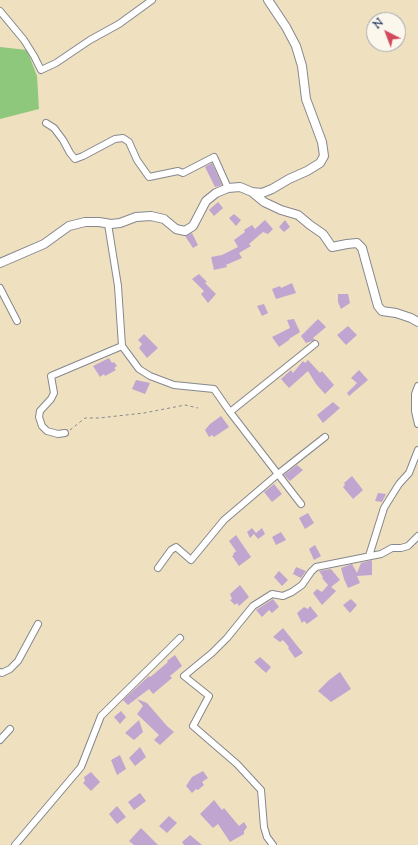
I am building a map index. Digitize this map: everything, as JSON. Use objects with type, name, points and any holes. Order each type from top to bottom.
[{"type":"street","points":[[0,11],[24,40],[41,70],[56,63],[90,40],[119,24],[152,0]]},
{"type":"street","points":[[0,263],[44,244],[69,226],[85,222],[111,224],[120,223],[136,217],[151,216],[164,219],[176,229],[185,231],[193,226],[206,201],[216,193],[228,188],[240,187],[252,192],[262,193],[320,163],[324,156],[322,142],[306,99],[302,66],[296,46],[286,27],[268,0]]},
{"type":"street","points":[[46,123],[54,128],[75,159],[115,139],[123,138],[128,142],[149,177],[178,171],[183,173],[214,157],[228,188]]},
{"type":"street","points":[[252,192],[264,202],[281,210],[298,215],[323,234],[332,248],[357,243],[362,248],[378,306],[382,311],[396,313],[418,322]]},
{"type":"street","points":[[108,224],[118,286],[122,346],[139,369],[150,376],[174,385],[214,389],[301,504]]},
{"type":"street","points":[[0,288],[17,321]]},
{"type":"street","points":[[230,412],[315,344]]},
{"type":"street","points":[[65,432],[58,434],[47,431],[42,426],[39,417],[40,412],[54,393],[50,376],[122,346]]},
{"type":"street","points":[[418,386],[415,394],[415,411],[418,424]]},
{"type":"street","points":[[158,568],[171,550],[176,547],[192,560],[224,520],[278,474],[325,437]]},
{"type":"street","points":[[368,556],[384,508],[399,484],[409,473],[418,450]]},
{"type":"street","points":[[273,845],[267,837],[264,826],[261,790],[237,764],[193,726],[209,696],[184,676],[212,653],[227,638],[253,606],[272,594],[283,596],[292,592],[302,585],[310,572],[316,567],[381,554],[392,548],[408,546],[418,536]]},
{"type":"street","points":[[0,672],[2,673],[10,669],[18,662],[38,624]]},
{"type":"street","points":[[15,845],[81,767],[101,716],[180,638]]},
{"type":"street","points":[[0,740],[10,730]]},
{"type":"path","points":[[65,432],[77,426],[85,418],[136,414],[186,405],[198,408]]},
{"type":"green space","points":[[0,47],[27,50],[37,76],[39,109],[0,119]]},
{"type":"building","points":[[212,163],[222,185],[215,187],[205,167]]},
{"type":"building","points":[[218,202],[223,208],[214,216],[209,210]]},
{"type":"building","points":[[234,214],[241,220],[236,226],[229,218]]},
{"type":"building","points":[[265,220],[273,229],[268,234],[263,232],[249,244],[251,246],[239,253],[242,258],[226,265],[227,267],[214,270],[211,257],[222,255],[238,247],[234,240],[245,232],[244,230],[252,225],[255,229]]},
{"type":"building","points":[[285,220],[290,227],[284,232],[279,227]]},
{"type":"building","points":[[192,233],[198,245],[193,248],[185,236]]},
{"type":"building","points":[[199,274],[207,282],[205,283],[216,294],[208,303],[201,294],[204,291],[192,279]]},
{"type":"building","points":[[292,283],[296,293],[276,299],[272,289],[280,286],[281,288]]},
{"type":"building","points":[[338,294],[348,294],[350,303],[341,309],[338,302]]},
{"type":"building","points":[[264,304],[268,313],[262,316],[257,306]]},
{"type":"building","points":[[294,319],[300,332],[279,347],[272,337],[290,328],[287,320]]},
{"type":"building","points":[[318,319],[326,327],[313,338],[315,340],[306,343],[301,336]]},
{"type":"building","points":[[348,326],[357,335],[346,345],[337,335]]},
{"type":"building","points":[[144,334],[158,348],[147,358],[139,348],[142,344],[138,340]]},
{"type":"building","points":[[109,358],[112,363],[114,362],[117,366],[114,368],[116,370],[100,377],[93,366]]},
{"type":"building","points":[[308,360],[320,373],[322,371],[334,385],[325,394],[316,384],[308,371],[289,388],[281,379],[291,370],[293,373],[303,361],[305,363]]},
{"type":"building","points":[[359,370],[368,380],[349,396],[347,393],[357,383],[351,378]]},
{"type":"building","points":[[136,380],[150,383],[145,394],[132,389]]},
{"type":"building","points":[[333,402],[340,408],[323,423],[317,415]]},
{"type":"building","points":[[221,416],[229,427],[214,437],[212,435],[209,437],[205,430],[210,424]]},
{"type":"building","points":[[297,465],[303,470],[290,481],[284,475]]},
{"type":"building","points":[[352,476],[363,490],[353,499],[343,487],[345,485],[344,483]]},
{"type":"building","points":[[274,484],[282,494],[272,502],[264,492]]},
{"type":"building","points":[[378,493],[386,494],[382,502],[375,501]]},
{"type":"building","points":[[308,513],[314,523],[305,529],[299,518]]},
{"type":"building","points":[[252,528],[256,533],[262,528],[265,534],[258,539],[254,534],[250,538],[247,532]]},
{"type":"building","points":[[281,532],[286,540],[276,545],[272,537]]},
{"type":"building","points":[[236,535],[251,557],[239,566],[232,556],[236,551],[229,541]]},
{"type":"building","points":[[315,545],[321,556],[314,560],[309,549]]},
{"type":"building","points":[[372,560],[372,575],[357,576],[360,583],[348,588],[341,568],[352,564],[357,573],[361,563]]},
{"type":"building","points":[[296,567],[306,571],[301,578],[293,574]]},
{"type":"building","points":[[331,569],[340,580],[331,587],[336,591],[322,605],[313,593],[317,589],[322,592],[328,585],[322,578],[323,577],[319,571]]},
{"type":"building","points":[[279,571],[288,580],[282,586],[274,577]]},
{"type":"building","points":[[240,585],[249,597],[239,606],[237,603],[235,605],[230,600],[232,599],[230,594]]},
{"type":"building","points":[[273,599],[279,607],[272,613],[269,610],[262,617],[256,610]]},
{"type":"building","points":[[351,599],[357,605],[350,613],[343,605]]},
{"type":"building","points":[[310,606],[318,616],[307,624],[304,621],[302,623],[297,613],[304,607],[308,609]]},
{"type":"building","points":[[283,628],[303,653],[295,658],[283,640],[280,642],[273,637]]},
{"type":"building","points":[[175,655],[182,666],[170,676],[172,678],[153,694],[149,689],[128,705],[123,700],[149,676],[150,677],[154,674]]},
{"type":"building","points":[[260,657],[271,667],[266,673],[254,662]]},
{"type":"building","points":[[340,672],[351,689],[331,702],[318,691]]},
{"type":"building","points":[[137,699],[147,703],[174,732],[160,745],[154,740],[159,735],[137,714],[143,706]]},
{"type":"building","points":[[121,711],[126,717],[120,724],[114,717]]},
{"type":"building","points":[[139,720],[143,732],[134,740],[125,733]]},
{"type":"building","points":[[140,747],[146,757],[135,766],[129,758]]},
{"type":"building","points":[[120,755],[126,769],[117,775],[111,760]]},
{"type":"building","points":[[203,771],[208,778],[202,782],[204,785],[192,793],[186,786],[192,777]]},
{"type":"building","points":[[91,772],[100,782],[91,791],[83,783],[85,781],[84,777]]},
{"type":"building","points":[[140,793],[146,801],[134,810],[128,802]]},
{"type":"building","points":[[214,800],[222,810],[224,808],[239,826],[244,822],[247,827],[244,834],[230,842],[218,824],[213,828],[200,814]]},
{"type":"building","points":[[117,806],[126,817],[117,824],[109,814]]},
{"type":"building","points":[[169,816],[177,823],[167,833],[159,826]]},
{"type":"building","points":[[141,828],[158,845],[134,845],[129,841]]},
{"type":"building","points":[[190,835],[202,845],[184,845],[182,842]]}]
